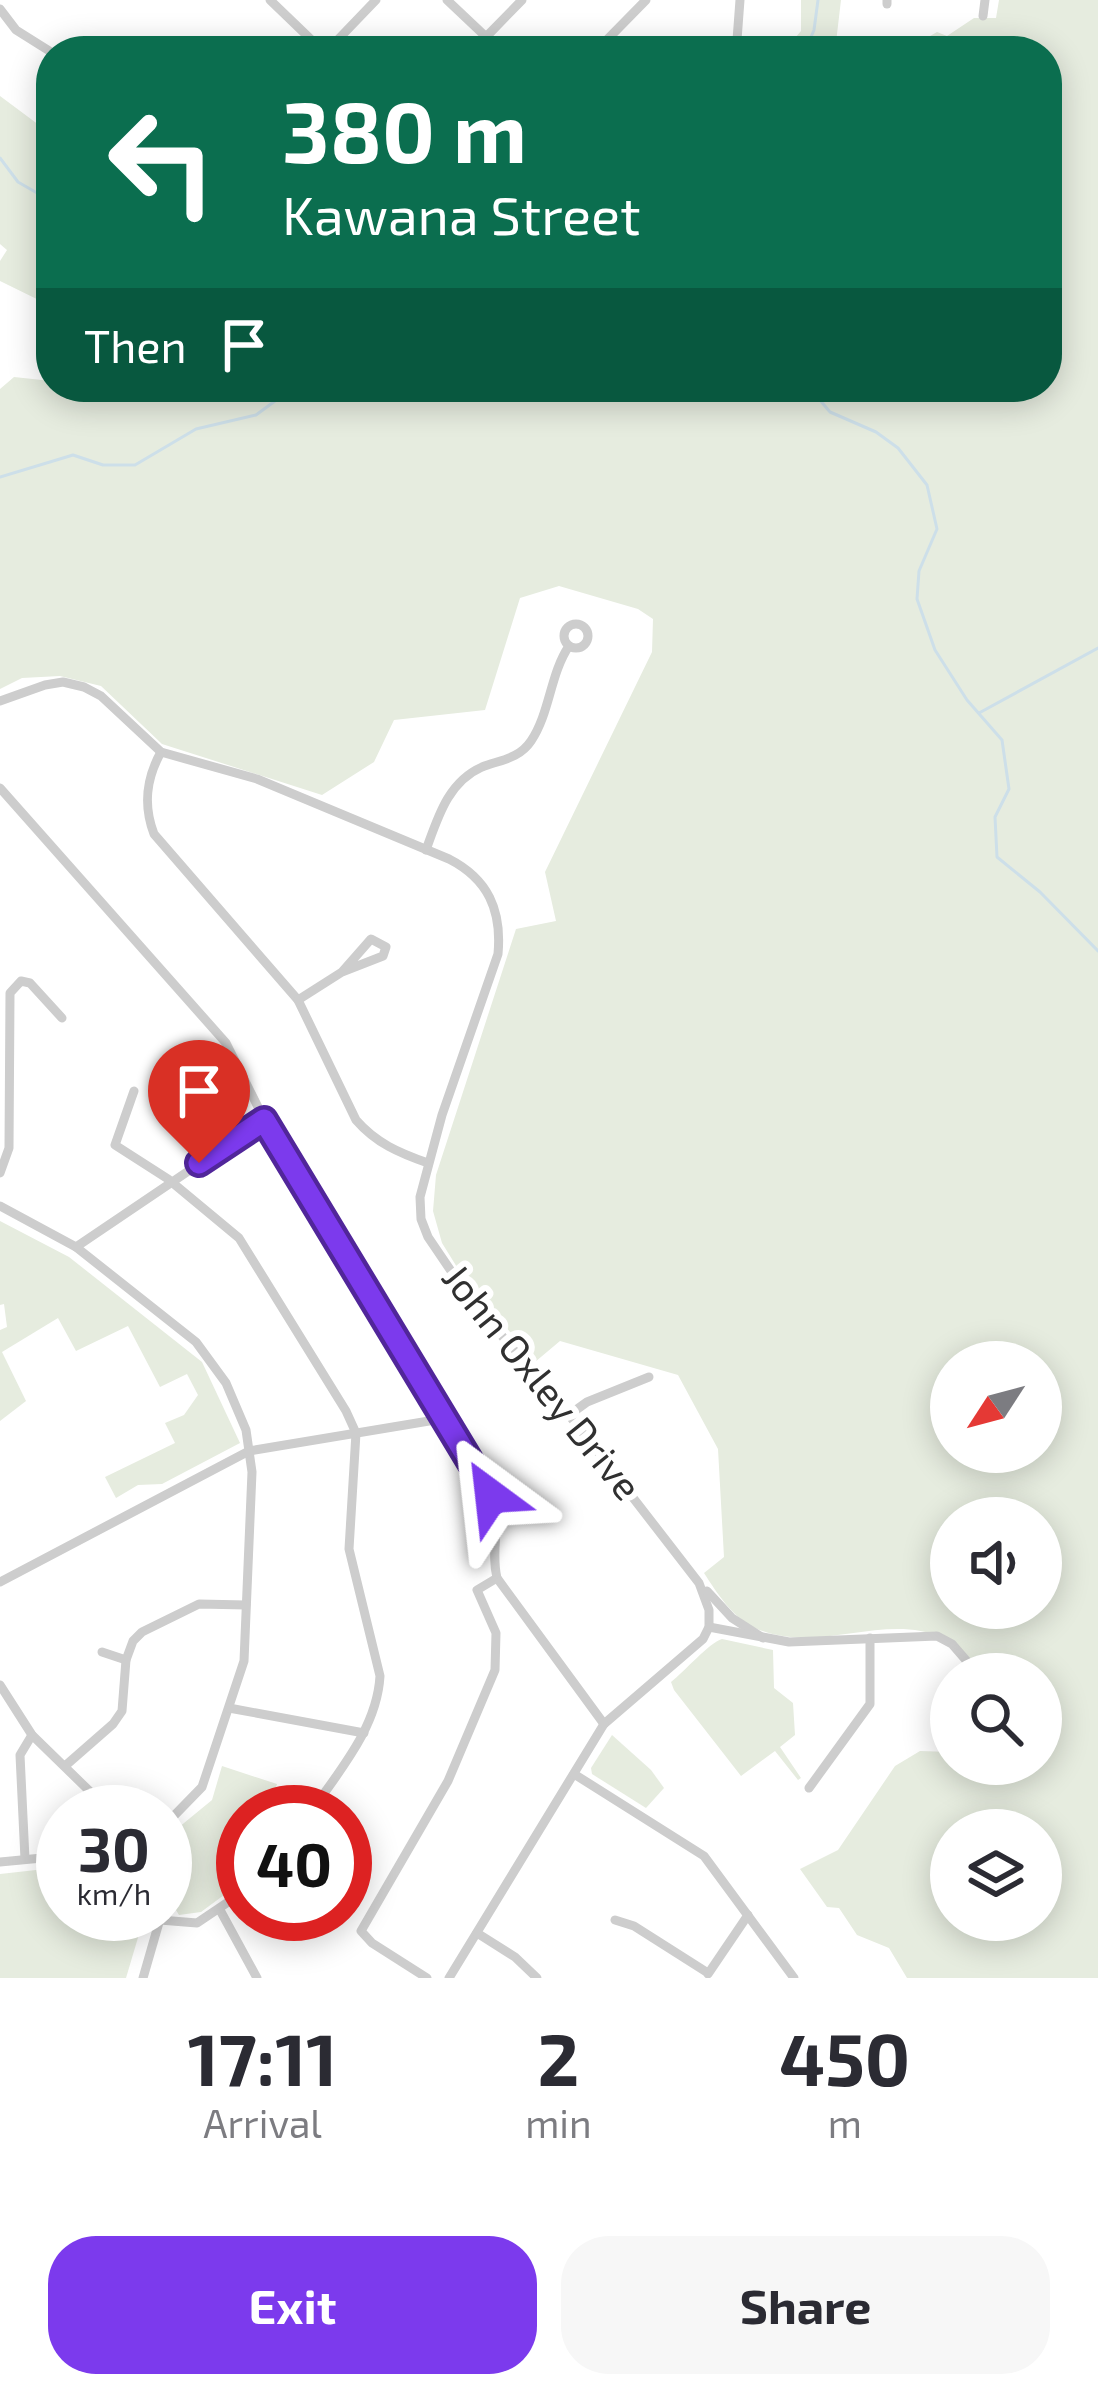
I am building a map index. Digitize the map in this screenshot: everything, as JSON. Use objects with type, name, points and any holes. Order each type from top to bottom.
[{"type":"street","points":[[270,0],[309,36]]},
{"type":"street","points":[[340,36],[376,0]]},
{"type":"street","points":[[447,0],[485,36]]},
{"type":"street","points":[[487,36],[522,0]]},
{"type":"street","points":[[611,36],[646,0]]},
{"type":"street","points":[[737,36],[740,0]]},
{"type":"street","points":[[983,16],[985,0]]},
{"type":"street","points":[[0,9],[16,30],[36,43]]},
{"type":"street","points":[[426,850],[440,810],[456,785],[478,769],[511,758],[533,739],[569,646]]},
{"type":"street","name":"John Oxley Drive","points":[[0,700],[63,682],[84,688],[101,696],[161,752],[257,779],[469,869],[482,884],[493,901],[500,934],[498,954],[428,1163],[421,1219],[468,1296],[569,1415],[699,1583],[709,1610],[709,1627]]},
{"type":"street","points":[[161,752],[147,787],[146,813],[154,834],[298,1000],[356,1120],[370,1136],[395,1151],[428,1163]]},
{"type":"street","points":[[0,788],[226,1043],[264,1120],[495,1504],[497,1578],[604,1724]]},
{"type":"street","points":[[298,1000],[342,972],[376,960],[386,947],[371,939],[342,972]]},
{"type":"street","points":[[0,1173],[9,1148],[13,986],[30,983],[62,1018]]},
{"type":"street","points":[[134,1091],[115,1145],[239,1238],[356,1433],[349,1549],[380,1676],[379,1693],[364,1733],[329,1785]]},
{"type":"street","points":[[76,1247],[264,1120]]},
{"type":"street","points":[[0,1206],[76,1247],[196,1342],[226,1383],[246,1430],[244,1661],[202,1787],[192,1797]]},
{"type":"street","points":[[569,1415],[587,1402],[649,1377]]},
{"type":"street","points":[[0,1582],[249,1451],[447,1418]]},
{"type":"street","points":[[427,1978],[361,1930],[448,1781],[496,1670],[496,1633],[477,1590],[497,1578]]},
{"type":"street","points":[[699,1583],[732,1618],[766,1641]]},
{"type":"street","points":[[65,1766],[122,1711],[126,1660],[142,1632],[199,1604],[246,1605]]},
{"type":"street","points":[[449,1978],[604,1724],[695,1648],[709,1627],[766,1641],[937,1636],[960,1653]]},
{"type":"street","points":[[809,1788],[870,1704],[870,1638]]},
{"type":"street","points":[[102,1652],[126,1660]]},
{"type":"street","points":[[0,1685],[32,1735],[84,1785]]},
{"type":"street","points":[[229,1708],[364,1733]]},
{"type":"street","points":[[25,1859],[20,1755],[32,1735]]},
{"type":"street","points":[[574,1774],[704,1856],[794,1978]]},
{"type":"street","points":[[0,1862],[36,1858]]},
{"type":"street","points":[[615,1919],[634,1926],[706,1975],[748,1915]]},
{"type":"street","points":[[477,1933],[515,1957],[537,1978]]},
{"type":"street","points":[[143,1978],[154,1941]]},
{"type":"street","points":[[237,1941],[257,1978]]},
{"type":"shaded area","points":[[801,0],[841,0],[837,36],[797,36],[801,31]]},
{"type":"shaded area","points":[[999,0],[1098,0],[1098,1978],[907,1978],[889,1948],[857,1935],[839,1908],[827,1907],[800,1869],[838,1850],[895,1766],[920,1751],[930,1751],[930,1785],[1062,1785],[1062,1653],[963,1653],[932,1634],[904,1629],[785,1636],[739,1618],[704,1573],[724,1557],[718,1449],[678,1375],[560,1341],[535,1362],[460,1272],[442,1243],[433,1211],[436,1175],[516,929],[556,921],[545,872],[652,652],[653,619],[638,609],[559,586],[520,598],[485,710],[394,720],[374,762],[322,795],[162,744],[101,686],[60,676],[22,678],[0,689],[0,389],[14,377],[36,379],[36,402],[1062,402],[1062,36],[947,36],[974,18],[996,18]]},
{"type":"shaded area","points":[[0,96],[36,123],[36,299],[0,281],[0,261],[7,250],[0,244]]},
{"type":"shaded area","points":[[0,1221],[69,1257],[202,1362],[240,1443],[162,1484],[138,1485],[116,1498],[105,1477],[175,1443],[165,1423],[184,1415],[198,1395],[187,1374],[160,1387],[128,1326],[76,1351],[58,1318],[2,1352],[26,1401],[0,1421],[0,1330],[7,1327],[4,1304],[0,1305]]},
{"type":"shaded area","points":[[722,1639],[773,1650],[774,1688],[793,1703],[795,1735],[780,1747],[798,1780],[775,1751],[741,1776],[674,1690],[671,1682]]},
{"type":"shaded area","points":[[612,1735],[664,1788],[646,1808],[592,1774],[591,1768]]},
{"type":"shaded area","points":[[222,1766],[277,1784],[277,1785],[216,1785]]},
{"type":"shaded area","points":[[216,1786],[216,1901],[192,1913],[192,1816],[212,1800]]},
{"type":"shaded area","points":[[36,1870],[36,1941],[137,1941],[126,1978],[0,1978],[0,1874]]},
{"type":"waterway","points":[[811,36],[818,0]]},
{"type":"waterway","points":[[0,158],[18,182],[36,192]]},
{"type":"waterway","points":[[0,477],[73,455],[103,465],[135,465],[196,429],[256,415],[274,402]]},
{"type":"waterway","points":[[822,402],[830,412],[876,432],[898,448],[927,485],[937,529],[919,571],[917,599],[935,650],[967,700],[1002,740],[1009,789],[995,817],[997,857],[1040,892],[1098,951]]},
{"type":"waterway","points":[[979,713],[1098,648]]},
{"type":"route","points":[[199,1163],[264,1120],[491,1496]]}]
